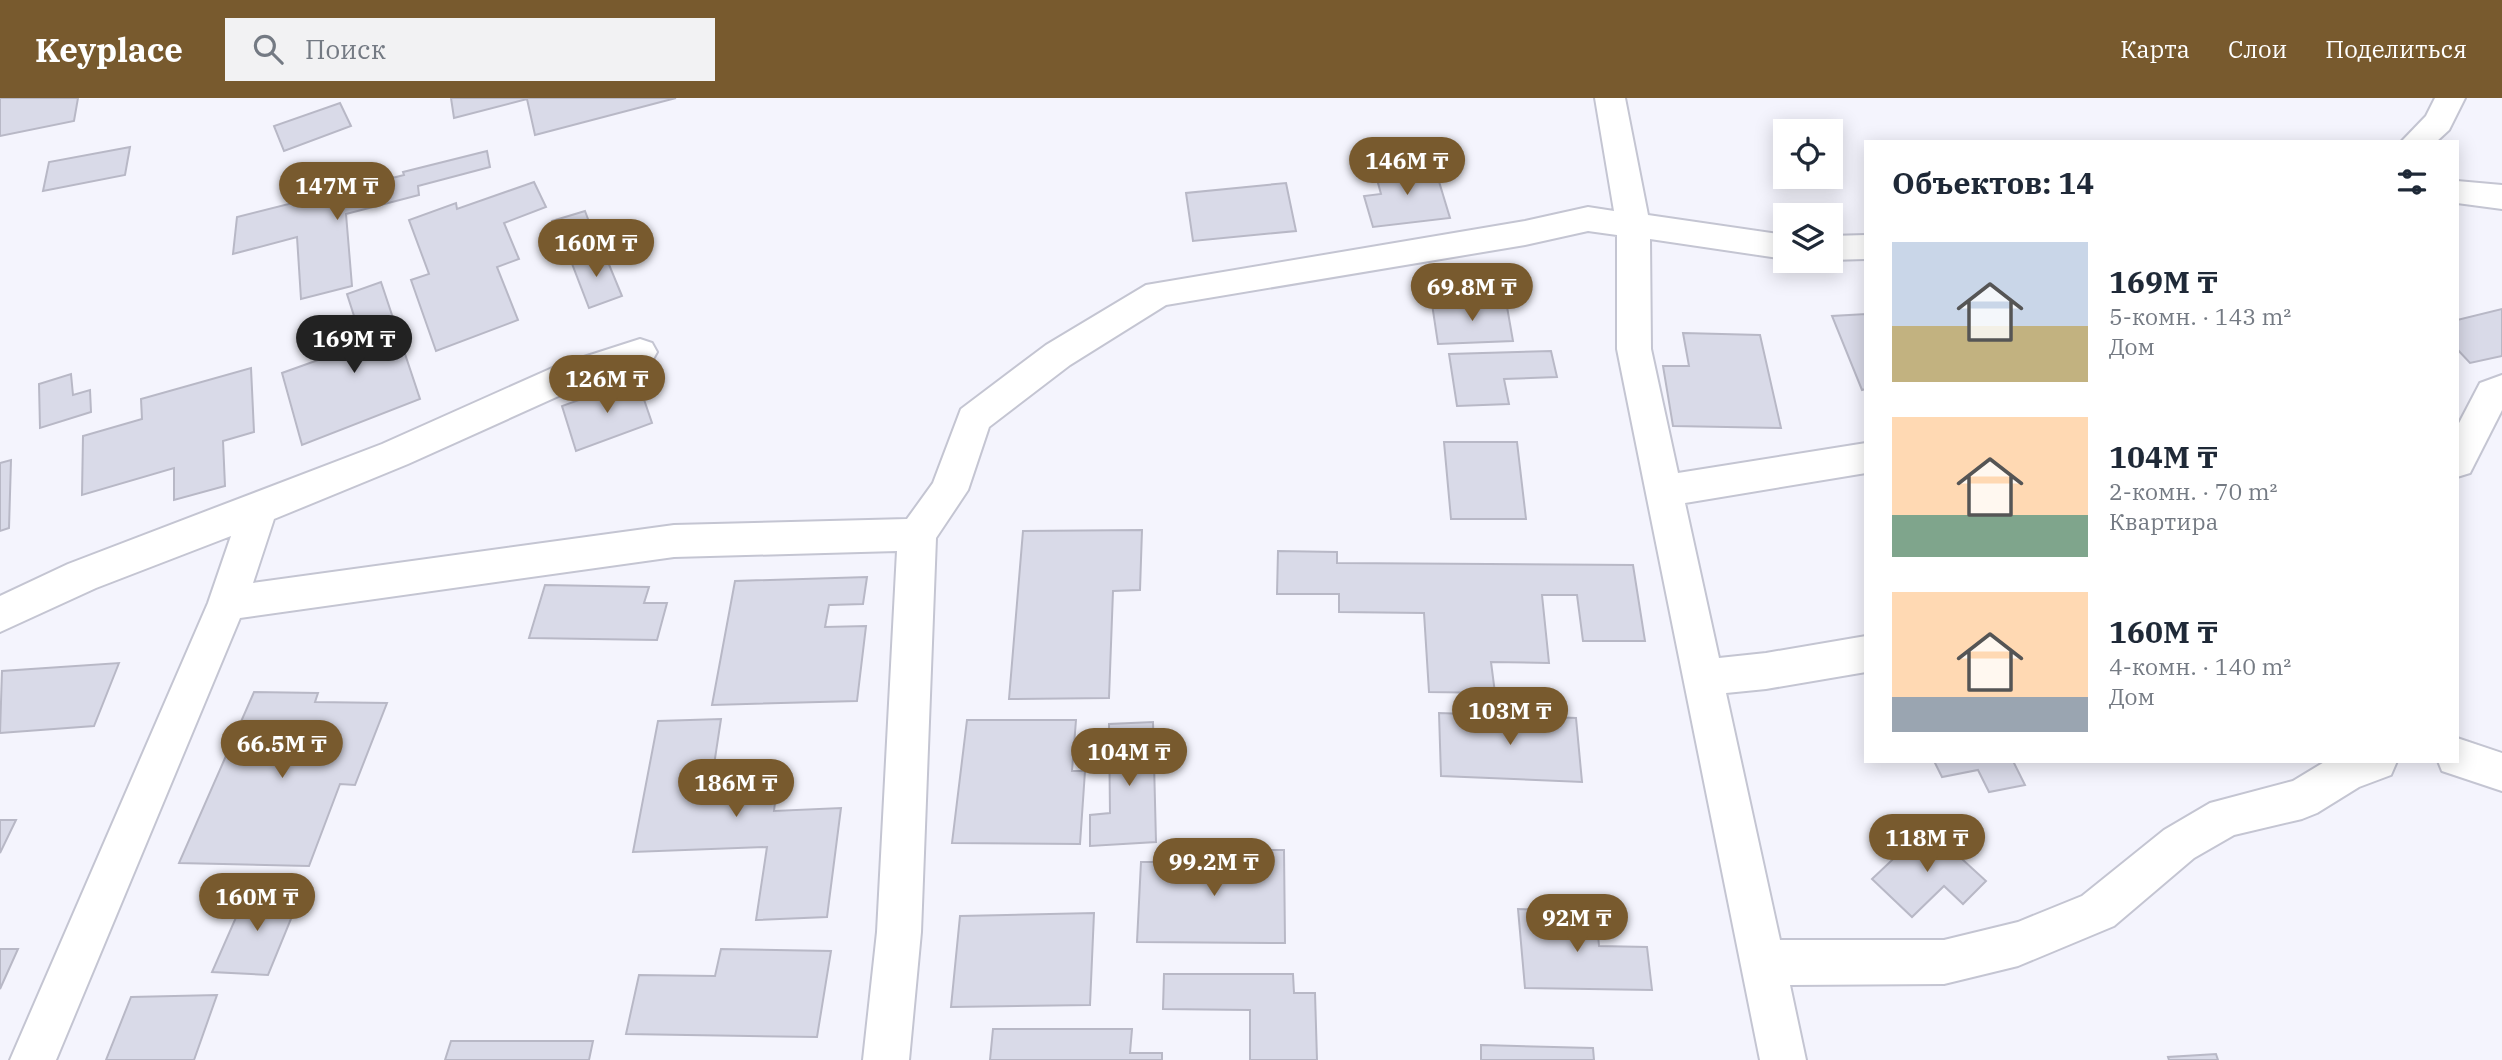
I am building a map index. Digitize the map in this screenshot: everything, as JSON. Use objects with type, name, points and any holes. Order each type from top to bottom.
[{"type":"street","points":[[1610,98],[1633,224],[1634,349],[1783,1060]]},
{"type":"street","points":[[2418,140],[2438,122],[2450,98]]},
{"type":"street","points":[[2459,192],[2502,197]]},
{"type":"street","points":[[886,1060],[899,932],[917,535],[949,490],[974,419],[1058,355],[1158,294],[1525,233],[1588,219],[1773,245]]},
{"type":"street","points":[[1843,248],[1864,247]]},
{"type":"street","points":[[0,615],[82,576],[395,454],[571,375],[640,352]]},
{"type":"street","points":[[2459,458],[2493,393],[2502,389]]},
{"type":"street","points":[[1663,491],[1864,458]]},
{"type":"street","points":[[33,1060],[227,603],[259,509]]},
{"type":"street","points":[[227,603],[674,541],[917,535]]},
{"type":"street","points":[[1702,677],[1766,671],[1864,654]]},
{"type":"street","points":[[2459,758],[2502,772]]},
{"type":"street","points":[[1763,963],[1944,962],[2018,944],[2098,911],[2179,844],[2225,817],[2302,799],[2344,773],[2371,763]]},
{"type":"building","points":[[0,98],[78,98],[74,121],[0,136]]},
{"type":"building","points":[[451,98],[676,98],[535,135],[527,99],[454,118]]},
{"type":"building","points":[[340,103],[351,126],[284,151],[274,126]]},
{"type":"building","points":[[130,147],[125,175],[43,191],[49,162]]},
{"type":"building","points":[[487,151],[490,167],[418,186],[419,195],[346,214],[352,286],[301,299],[297,237],[233,254],[237,217]]},
{"type":"building","points":[[1434,165],[1450,218],[1373,227],[1364,196],[1381,194],[1375,172]]},
{"type":"building","points":[[534,182],[546,207],[504,223],[519,259],[497,267],[518,320],[436,351],[411,280],[429,274],[409,220],[456,203],[457,209]]},
{"type":"building","points":[[1286,183],[1296,231],[1193,241],[1186,193]]},
{"type":"building","points":[[585,211],[594,235],[560,246],[552,221]]},
{"type":"building","points":[[603,250],[622,296],[589,308],[571,261]]},
{"type":"building","points":[[381,282],[420,399],[302,445],[282,373],[363,344],[347,294]]},
{"type":"building","points":[[1506,301],[1513,341],[1438,344],[1432,304]]},
{"type":"building","points":[[2502,309],[2502,356],[2470,363],[2459,351],[2459,320]]},
{"type":"building","points":[[1864,314],[1864,390],[1862,390],[1832,316]]},
{"type":"building","points":[[1683,333],[1760,335],[1781,428],[1673,426],[1663,366],[1689,366]]},
{"type":"building","points":[[1551,351],[1557,377],[1504,379],[1509,404],[1457,406],[1449,354]]},
{"type":"building","points":[[251,368],[254,432],[223,441],[225,486],[174,500],[174,468],[82,495],[83,436],[142,419],[141,399]]},
{"type":"building","points":[[71,374],[73,395],[90,390],[91,412],[40,428],[39,384]]},
{"type":"building","points":[[637,379],[652,423],[576,451],[562,406]]},
{"type":"building","points":[[1444,442],[1517,442],[1526,519],[1451,519]]},
{"type":"building","points":[[11,460],[9,528],[0,531],[0,463]]},
{"type":"building","points":[[1142,530],[1140,590],[1113,591],[1109,698],[1009,699],[1023,531]]},
{"type":"building","points":[[1278,551],[1337,552],[1337,563],[1633,565],[1645,641],[1583,641],[1577,595],[1542,595],[1549,663],[1491,662],[1495,693],[1429,692],[1424,613],[1339,612],[1339,594],[1277,594]]},
{"type":"building","points":[[867,577],[863,604],[829,605],[825,627],[866,626],[857,701],[712,705],[735,581]]},
{"type":"building","points":[[545,585],[649,587],[644,603],[667,603],[657,640],[529,638]]},
{"type":"building","points":[[119,663],[94,726],[0,733],[2,671]]},
{"type":"building","points":[[254,692],[318,693],[315,702],[387,703],[355,785],[340,784],[309,866],[179,863]]},
{"type":"building","points":[[1439,713],[1576,718],[1582,782],[1441,776]]},
{"type":"building","points":[[721,719],[714,765],[780,762],[774,811],[841,808],[827,917],[756,920],[767,847],[633,852],[658,721]]},
{"type":"building","points":[[967,720],[1076,720],[1072,771],[1085,771],[1080,844],[952,843]]},
{"type":"building","points":[[1153,722],[1156,842],[1090,846],[1090,815],[1110,813],[1109,724]]},
{"type":"building","points":[[1935,763],[2014,763],[2025,785],[1989,792],[1978,770],[1942,777]]},
{"type":"building","points":[[0,820],[16,820],[0,853]]},
{"type":"building","points":[[1927,827],[1986,881],[1963,904],[1944,886],[1912,917],[1872,879]]},
{"type":"building","points":[[1173,850],[1284,850],[1285,943],[1137,942],[1141,862],[1173,862]]},
{"type":"building","points":[[248,890],[302,892],[268,975],[212,972]]},
{"type":"building","points":[[1518,909],[1596,911],[1599,946],[1647,947],[1652,990],[1525,988]]},
{"type":"building","points":[[1094,913],[1090,1005],[951,1007],[960,916]]},
{"type":"building","points":[[0,949],[18,949],[0,989]]},
{"type":"building","points":[[721,949],[831,951],[817,1037],[626,1034],[639,975],[715,976]]},
{"type":"building","points":[[1164,974],[1293,974],[1294,993],[1315,993],[1317,1060],[1250,1060],[1250,1010],[1163,1009]]},
{"type":"building","points":[[217,995],[194,1060],[106,1060],[131,997]]},
{"type":"building","points":[[993,1029],[1132,1029],[1130,1053],[1162,1053],[1162,1060],[990,1060]]},
{"type":"building","points":[[451,1041],[593,1041],[589,1060],[445,1060]]},
{"type":"building","points":[[1481,1045],[1593,1048],[1594,1060],[1481,1060]]},
{"type":"building","points":[[2216,1054],[2218,1060],[2169,1060],[2168,1057]]}]
